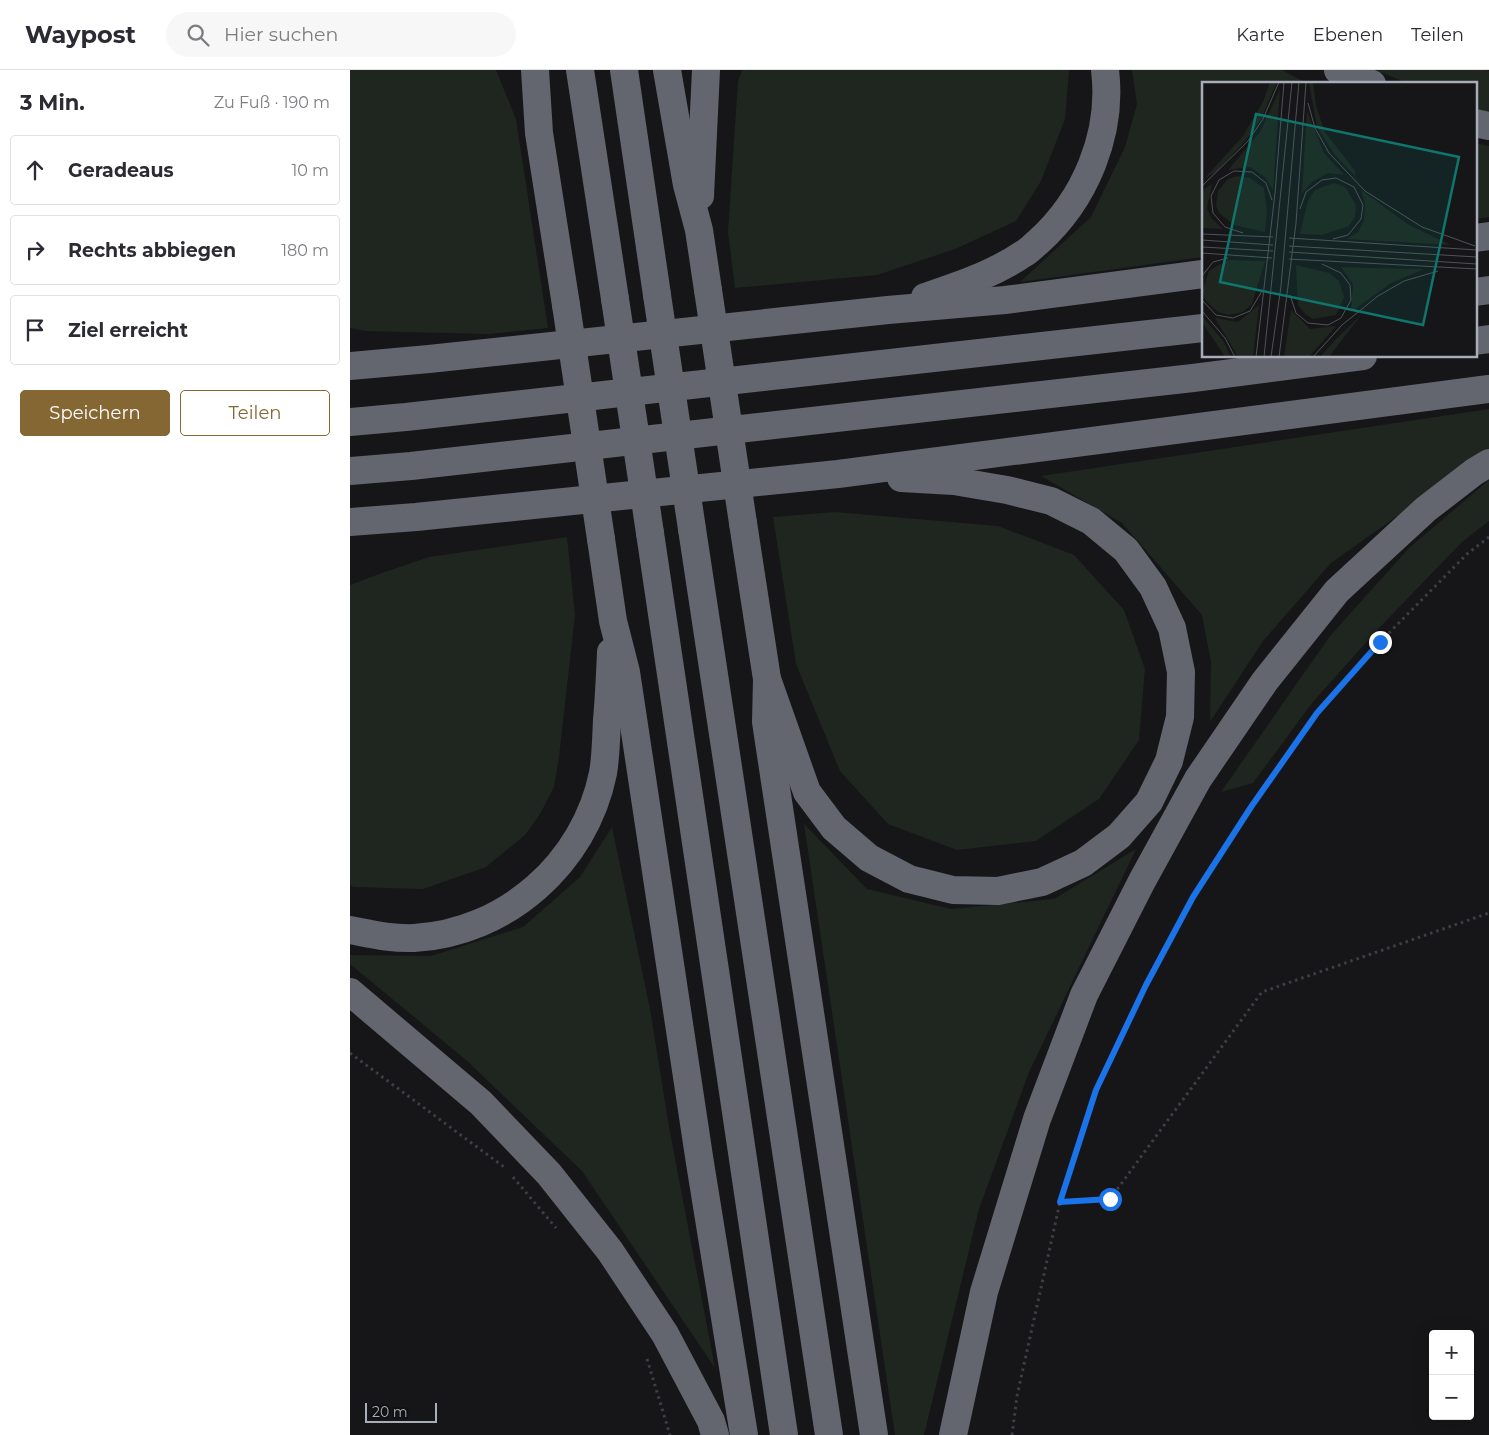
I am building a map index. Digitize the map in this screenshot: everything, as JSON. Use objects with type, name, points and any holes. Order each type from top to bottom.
[{"type":"highway","points":[[515,70],[539,133]]},
{"type":"highway","points":[[535,70],[539,133],[612,620],[626,672],[700,1163],[744,1435]]},
{"type":"highway","points":[[580,70],[784,1435]]},
{"type":"highway","points":[[624,70],[829,1435]]},
{"type":"highway","points":[[668,70],[686,185],[699,230],[767,679],[766,722],[874,1435]]},
{"type":"highway","points":[[699,230],[706,70]]},
{"type":"highway","points":[[888,310],[991,272],[1024,254],[1054,228],[1077,196],[1094,160],[1104,122],[1106,83],[1104,70]]},
{"type":"highway","points":[[1338,70],[1367,82]]},
{"type":"highway","points":[[1476,123],[1489,126]]},
{"type":"highway","points":[[1476,238],[1489,236]]},
{"type":"highway","points":[[350,366],[888,310],[1005,300],[1202,274]]},
{"type":"highway","points":[[1476,292],[1489,290]]},
{"type":"highway","points":[[350,422],[1202,328]]},
{"type":"highway","points":[[1476,341],[1489,339]]},
{"type":"highway","points":[[350,348],[429,359]]},
{"type":"highway","points":[[350,470],[431,464],[1173,381],[1348,358]]},
{"type":"highway","points":[[350,522],[838,474],[1489,389]]},
{"type":"highway","points":[[953,1435],[984,1292],[1037,1119],[1084,995],[1142,880],[1193,787],[1265,681],[1337,591],[1426,509],[1474,472],[1489,463]]},
{"type":"highway","points":[[767,679],[807,792],[834,828],[869,858],[909,879],[953,890],[998,891],[1042,882],[1083,864],[1119,836],[1143,809],[1169,761],[1180,717],[1181,672],[1172,628],[1153,586],[1126,550],[1091,521],[1051,501],[1007,490],[954,481],[838,474]]},
{"type":"highway","points":[[350,540],[416,517]]},
{"type":"highway","points":[[350,930],[380,936],[414,938],[448,933],[480,924],[510,908],[537,888],[561,864],[580,836],[594,805],[603,773],[612,620]]},
{"type":"highway","points":[[350,992],[481,1103],[549,1174],[610,1251],[665,1334],[711,1421],[716,1435]]},
{"type":"path","points":[[1012,1435],[1017,1396],[1060,1202],[1096,1090],[1146,985],[1193,897],[1317,713],[1380,642],[1467,554],[1489,537]]},
{"type":"path","points":[[1060,1202],[1110,1199],[1262,992],[1489,913]]},
{"type":"path","points":[[350,1053],[506,1168]]},
{"type":"path","points":[[512,1176],[562,1235]]},
{"type":"path","points":[[645,1352],[670,1435]]},
{"type":"shaded area","points":[[350,70],[496,70],[516,119],[548,328],[489,334],[365,331],[350,328]]},
{"type":"shaded area","points":[[742,70],[1069,70],[1065,119],[1041,181],[1016,221],[955,249],[877,275],[735,288],[728,232],[738,81]]},
{"type":"shaded area","points":[[1132,70],[1282,70],[1304,82],[1202,82],[1202,257],[1020,282],[1091,217],[1125,147],[1137,104]]},
{"type":"shaded area","points":[[1376,70],[1489,71],[1489,112],[1476,109],[1476,82],[1404,82]]},
{"type":"shaded area","points":[[1476,143],[1489,146],[1489,217],[1476,219]]},
{"type":"shaded area","points":[[1489,409],[1489,451],[1331,563],[1263,641],[1210,722],[1211,662],[1202,615],[1122,523],[1041,476]]},
{"type":"shaded area","points":[[1489,480],[1489,521],[1462,542],[1379,628],[1312,703],[1253,783],[1221,792],[1330,636],[1409,548]]},
{"type":"shaded area","points":[[835,512],[998,526],[1074,555],[1124,610],[1145,669],[1139,740],[1099,799],[1036,841],[957,850],[888,824],[840,771],[796,664],[773,517]]},
{"type":"shaded area","points":[[567,537],[575,615],[554,787],[540,814],[525,835],[486,867],[423,889],[354,887],[350,885],[350,585],[429,557]]},
{"type":"shaded area","points":[[804,824],[867,889],[951,909],[1054,899],[1136,849],[1029,1072],[979,1209],[924,1435],[895,1435]]},
{"type":"shaded area","points":[[612,827],[650,1009],[669,1127],[715,1368],[582,1171],[466,1060],[350,964],[350,955],[431,956],[523,927],[580,877]]},
{"type":"route","points":[[1110,1199],[1060,1202],[1096,1090],[1146,985],[1193,897],[1251,807],[1317,713],[1380,642]]}]
